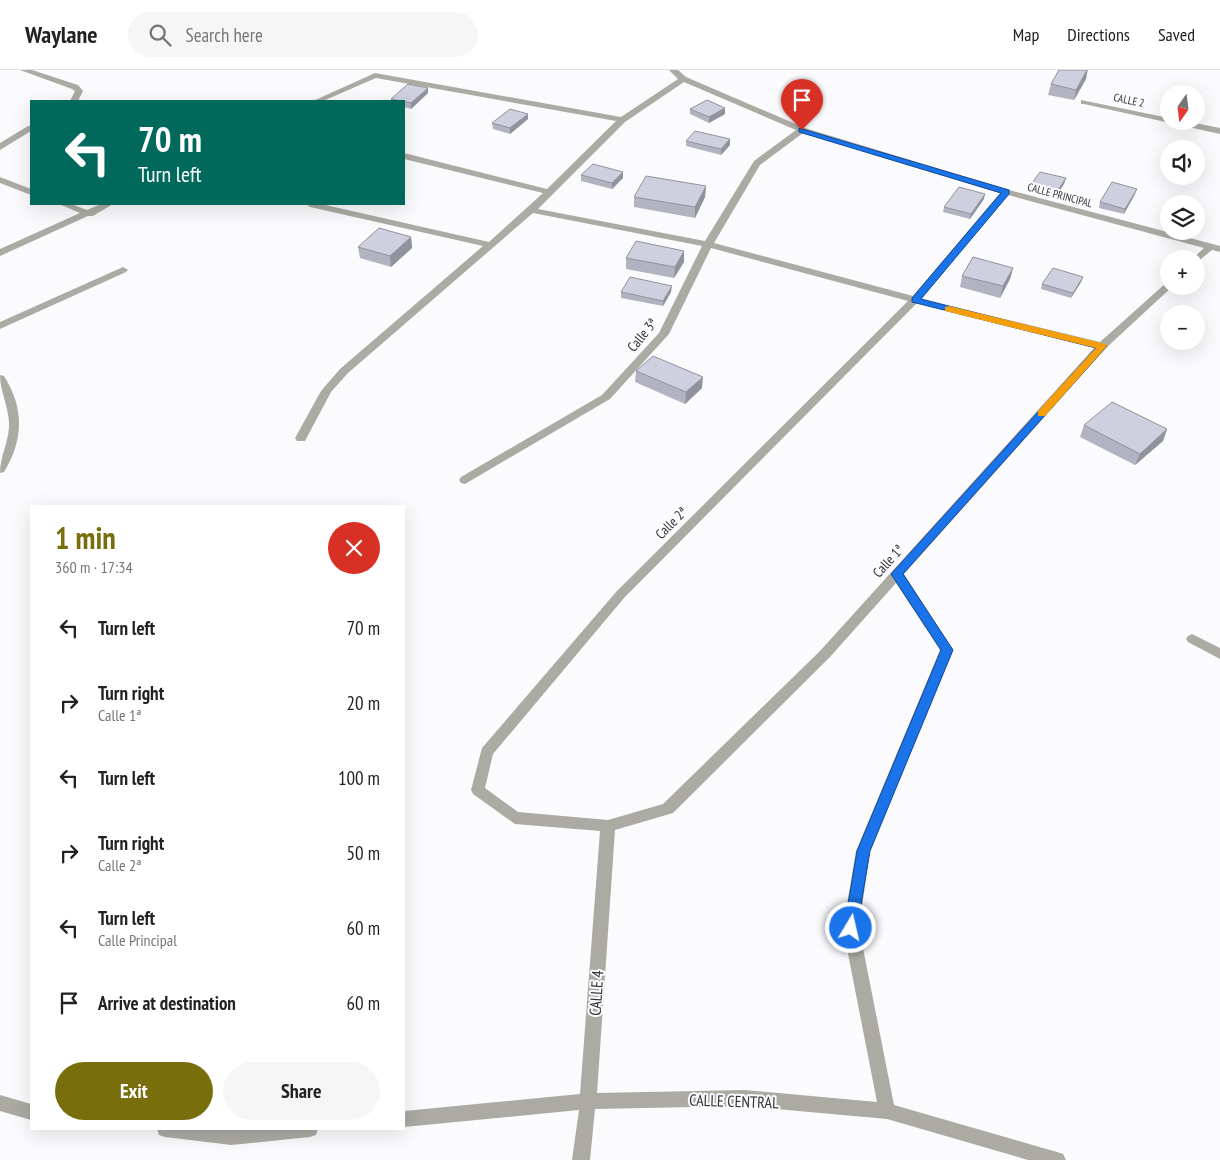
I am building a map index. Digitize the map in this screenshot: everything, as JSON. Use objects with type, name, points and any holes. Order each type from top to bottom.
[{"type":"street","points":[[24,70],[74,87],[79,91],[74,100]]},
{"type":"street","name":"CALLE PRINCIPAL","points":[[674,70],[683,79],[802,130],[1006,192],[1215,248]]},
{"type":"street","points":[[319,100],[375,75],[622,120]]},
{"type":"street","points":[[301,438],[326,391],[344,371],[531,210],[622,120],[683,79]]},
{"type":"street","name":"CALLE 2","points":[[1084,102],[1160,119]]},
{"type":"street","points":[[0,147],[30,129]]},
{"type":"street","name":"CALLE 2","points":[[1205,129],[1220,132]]},
{"type":"street","name":"Calle 3ª","points":[[465,480],[606,397],[664,334],[708,244],[757,163],[802,130]]},
{"type":"street","points":[[405,156],[550,192]]},
{"type":"street","points":[[0,180],[30,192]]},
{"type":"street","name":"Calle 2ª","points":[[608,826],[515,818],[478,790],[488,752],[620,595],[915,300],[1006,192]]},
{"type":"street","points":[[66,205],[90,214]]},
{"type":"street","points":[[0,253],[90,214],[106,205]]},
{"type":"street","points":[[314,205],[491,245]]},
{"type":"street","points":[[531,210],[708,244],[915,300],[1102,346]]},
{"type":"street","points":[[0,326],[123,270]]},
{"type":"street","name":"Calle 1ª","points":[[608,826],[668,809],[825,654],[1102,346],[1160,293]]},
{"type":"street","points":[[0,378],[10,395],[16,422],[10,453],[0,469]]},
{"type":"street","points":[[887,1111],[851,928],[863,851],[947,650],[897,574]]},
{"type":"street","points":[[1192,639],[1220,654]]},
{"type":"street","name":"CALLE 4","points":[[582,1160],[608,826]]},
{"type":"street","name":"CALLE CENTRAL","points":[[405,1119],[588,1101],[744,1098],[887,1111],[1057,1160]]},
{"type":"street","points":[[0,1103],[30,1112]]},
{"type":"street","points":[[173,1130],[231,1137],[300,1130]]},
{"type":"building","points":[[1059,70],[1087,70],[1076,90],[1051,84]]},
{"type":"building","points":[[408,84],[428,88],[411,103],[405,102],[405,100],[391,99]]},
{"type":"building","points":[[707,100],[725,108],[709,117],[690,109]]},
{"type":"building","points":[[510,109],[528,114],[510,128],[492,123]]},
{"type":"building","points":[[695,131],[730,139],[721,149],[686,141]]},
{"type":"building","points":[[593,164],[623,172],[612,183],[581,175]]},
{"type":"building","points":[[1040,172],[1066,178],[1058,190],[1032,183]]},
{"type":"building","points":[[646,176],[706,186],[695,207],[634,197]]},
{"type":"building","points":[[1112,182],[1137,189],[1125,209],[1100,202]]},
{"type":"building","points":[[959,187],[985,194],[971,214],[944,207]]},
{"type":"building","points":[[379,228],[411,237],[390,256],[358,247]]},
{"type":"building","points":[[636,241],[684,251],[675,267],[626,258]]},
{"type":"building","points":[[973,257],[1013,268],[1003,286],[962,276]]},
{"type":"building","points":[[1053,268],[1083,277],[1073,293],[1042,284]]},
{"type":"building","points":[[630,277],[672,286],[663,301],[621,292]]},
{"type":"building","points":[[653,356],[703,377],[686,392],[636,371]]},
{"type":"building","points":[[1112,402],[1167,429],[1140,454],[1084,425]]},
{"type":"slow traffic","points":[[949,309],[1102,346],[1041,413]]},
{"type":"route","points":[[802,130],[1006,192],[915,300],[1102,346],[897,574],[947,650],[863,851],[851,928]]}]
